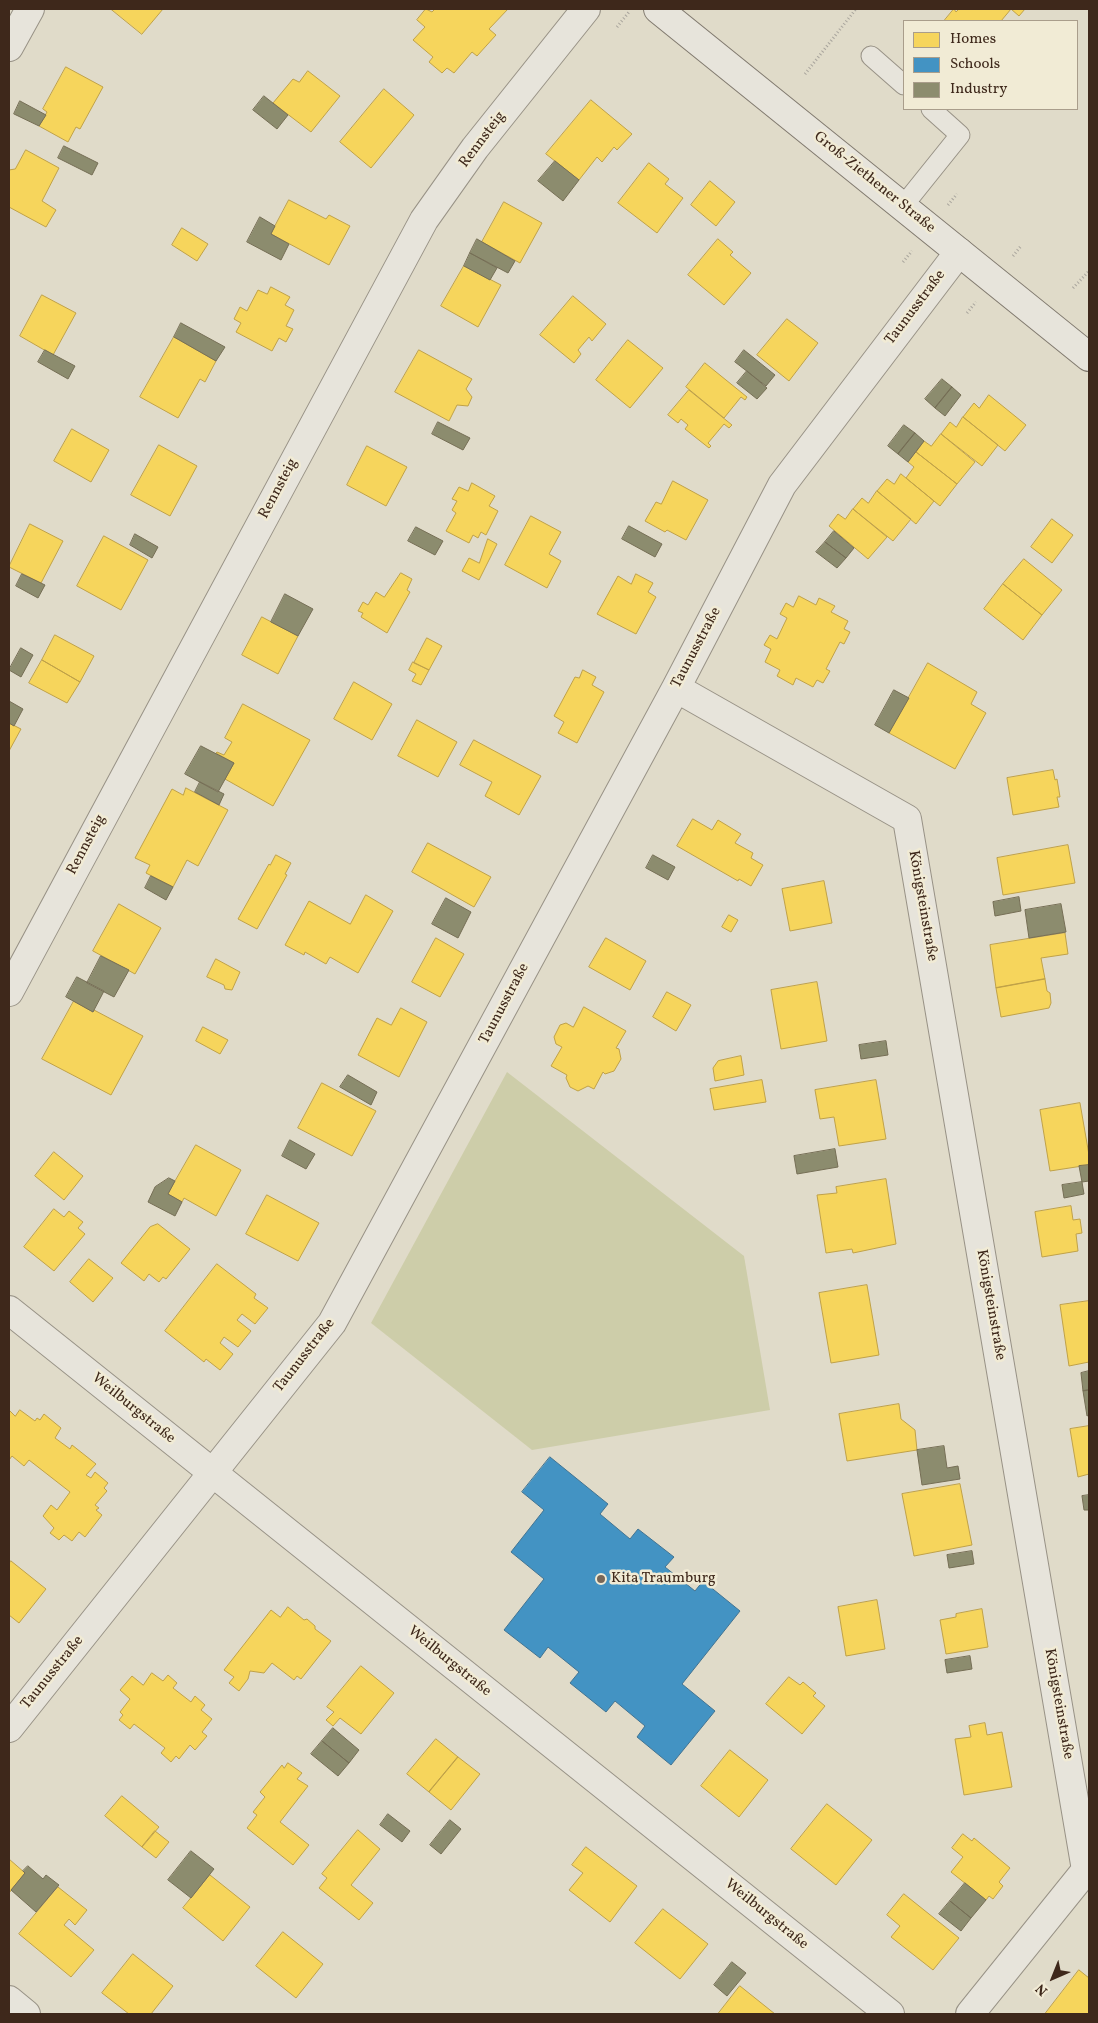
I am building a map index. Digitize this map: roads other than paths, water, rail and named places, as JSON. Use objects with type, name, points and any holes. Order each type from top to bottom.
[{"type":"street","points":[[9,47],[30,9]]},
{"type":"street","name":"Rennsteig","points":[[9,992],[424,220],[475,148],[586,9]]},
{"type":"street","name":"Groß-Ziethener Straße","points":[[658,9],[1089,358]]},
{"type":"street","name":"Taunusstraße","points":[[9,1728],[332,1323],[676,688],[782,485],[959,252]]},
{"type":"street","name":"Königsteinstraße","points":[[676,688],[907,819],[1086,1870],[970,2014]]},
{"type":"street","name":"Weilburgstraße","points":[[9,1310],[890,2014]]},
{"type":"street","points":[[9,2000],[26,2014]]},
{"type":"lane","points":[[872,56],[903,84]]},
{"type":"lane","points":[[903,206],[960,135],[932,110]]},
{"type":"place","name":"Kita Traumburg","points":[[601,1579]]}]
